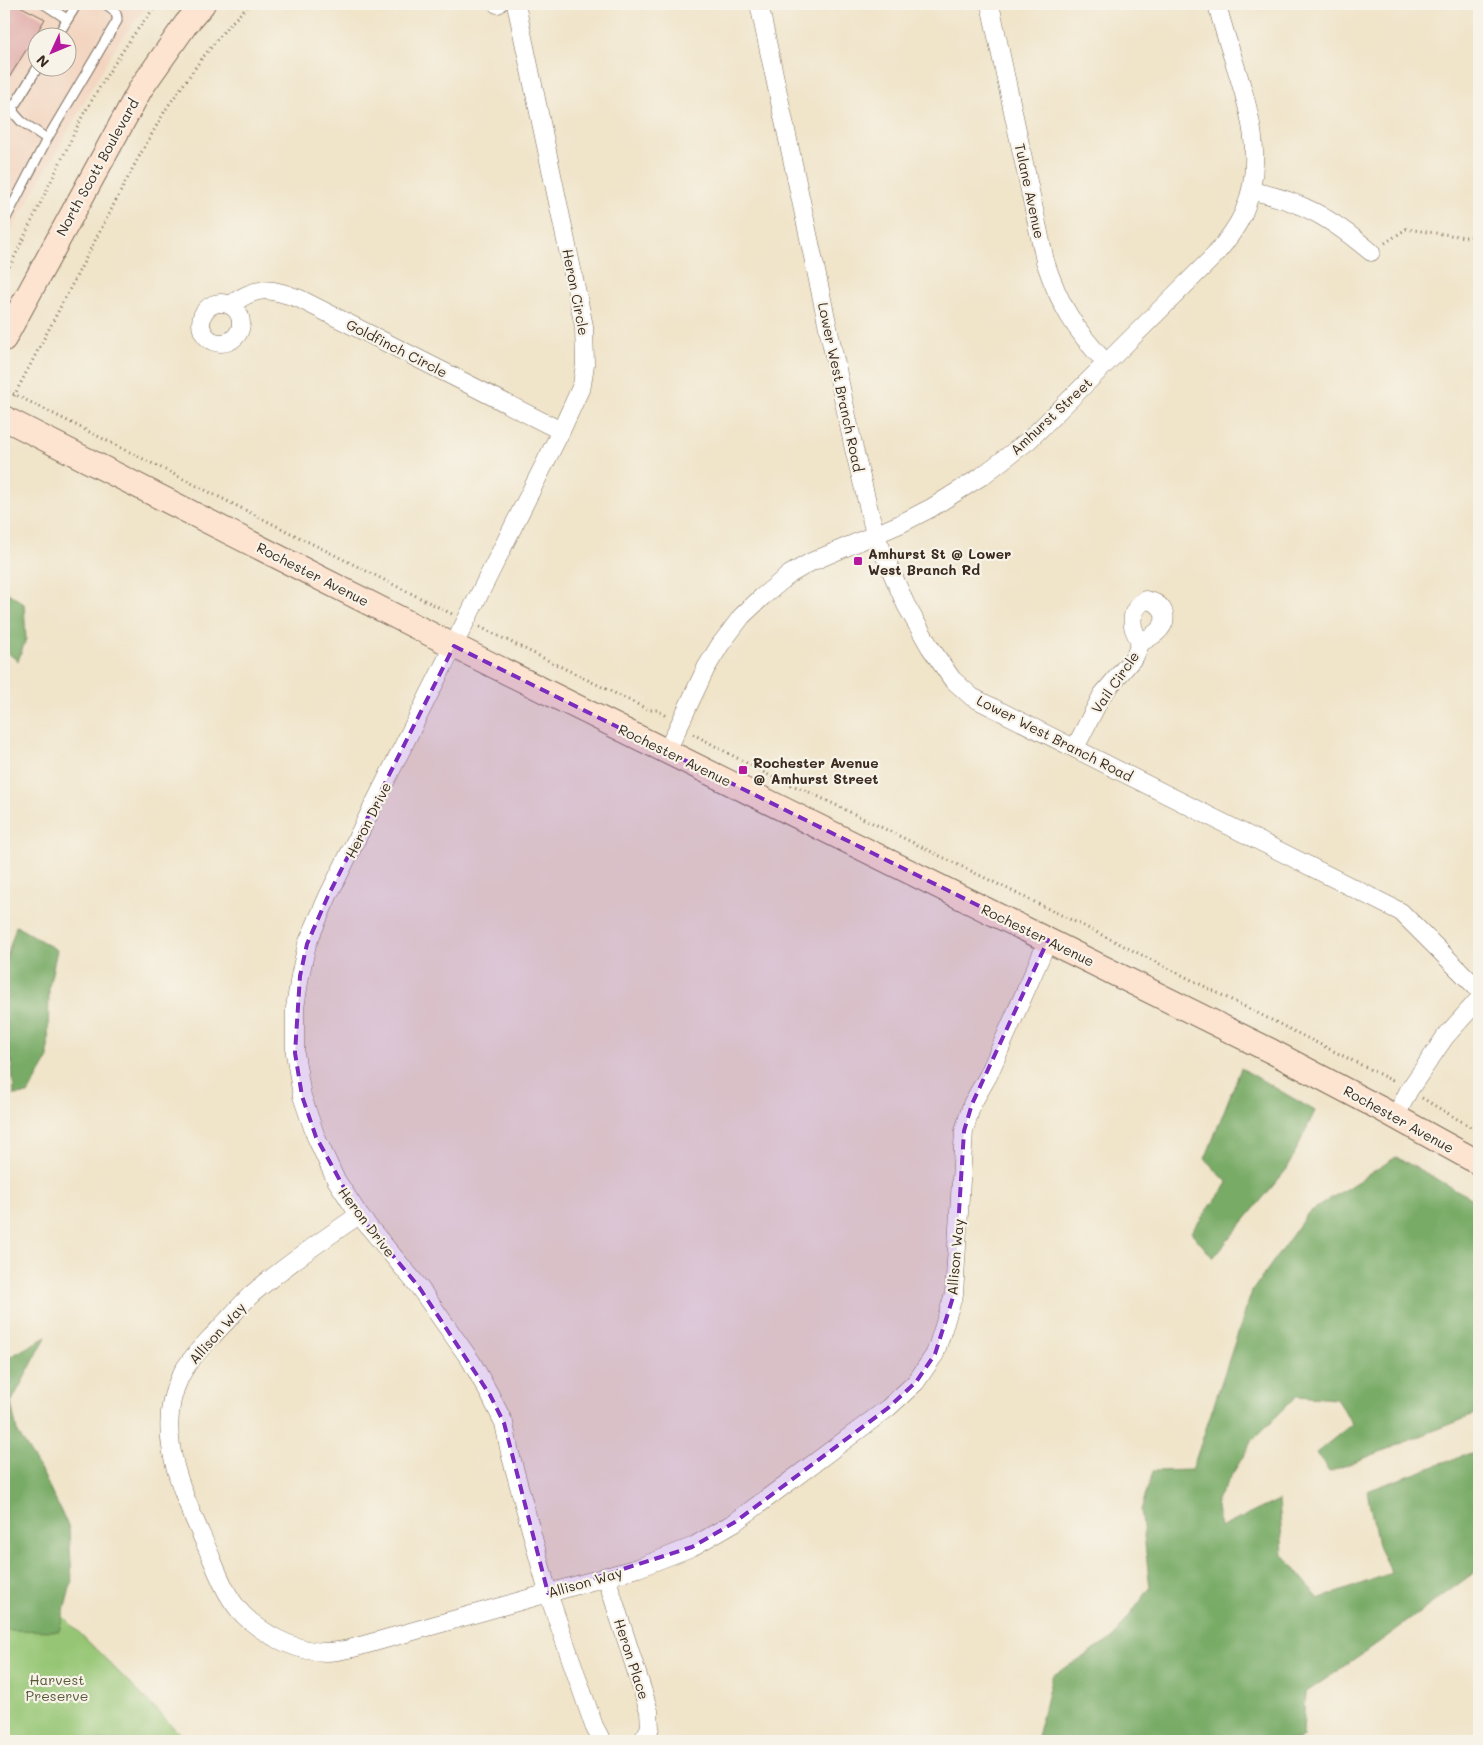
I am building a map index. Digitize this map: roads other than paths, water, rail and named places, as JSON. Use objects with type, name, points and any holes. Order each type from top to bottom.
[{"type":"main road","name":"North Scott Boulevard","points":[[4,339],[141,88],[202,4]]},
{"type":"main road","name":"Rochester Avenue","points":[[7,410],[454,646],[1271,1051],[1396,1116],[1479,1163]]},
{"type":"street","name":"Heron Circle","points":[[454,646],[561,431],[582,385],[585,364],[584,326],[516,4]]},
{"type":"street","name":"Lower West Branch Road","points":[[759,4],[852,439],[875,534],[906,606],[930,647],[952,679],[972,697],[1402,912],[1479,990]]},
{"type":"street","name":"Tulane Avenue","points":[[990,4],[1045,261],[1054,288],[1066,313],[1087,342],[1106,363]]},
{"type":"street","name":"Amhurst Street","points":[[667,751],[706,668],[720,645],[742,616],[762,597],[790,574],[811,562],[931,508],[982,476],[1029,440],[1215,255],[1231,236],[1251,191],[1255,152],[1253,128],[1218,4]]},
{"type":"street","points":[[1251,191],[1292,201],[1322,215],[1345,230],[1378,247]]},
{"type":"street","name":"Goldfinch Circle","points":[[230,305],[244,295],[260,290],[274,290],[300,299],[561,431]]},
{"type":"street","name":"Vail Circle","points":[[1075,748],[1102,695],[1135,656],[1141,642]]},
{"type":"street","name":"Heron Drive","points":[[454,646],[328,896],[308,944],[295,1008],[295,1053],[302,1096],[316,1137],[335,1178],[359,1215],[419,1287],[471,1361],[504,1423],[548,1593]]},
{"type":"street","name":"Allison Way","points":[[359,1215],[301,1254],[251,1295],[199,1350],[180,1377],[170,1409],[171,1448],[181,1489],[224,1588],[249,1620],[265,1632],[302,1649],[326,1652],[353,1648],[638,1568],[692,1548],[735,1522],[888,1408],[916,1382],[936,1354],[954,1294],[964,1131],[972,1104],[988,1076],[1048,940]]},
{"type":"street","points":[[1396,1116],[1409,1090],[1446,1036],[1479,998]]},
{"type":"street","name":"Heron Place","points":[[606,1576],[649,1711],[650,1728],[642,1741]]},
{"type":"street","points":[[548,1593],[594,1726],[602,1741]]},
{"type":"lane","points":[[44,4],[67,19]]},
{"type":"lane","points":[[62,28],[77,4]]},
{"type":"lane","points":[[4,222],[47,139],[117,21],[118,16],[114,10],[105,4]]},
{"type":"lane","points":[[31,78],[14,106],[13,112],[21,121],[47,139]]},
{"type":"place","name":"Amhurst St @ Lower West Branch Rd","points":[[858,561]]},
{"type":"place","name":"Rochester Avenue @ Amhurst Street","points":[[743,770]]},
{"type":"park label","name":"Harvest Preserve","points":[[57,1688]]}]
